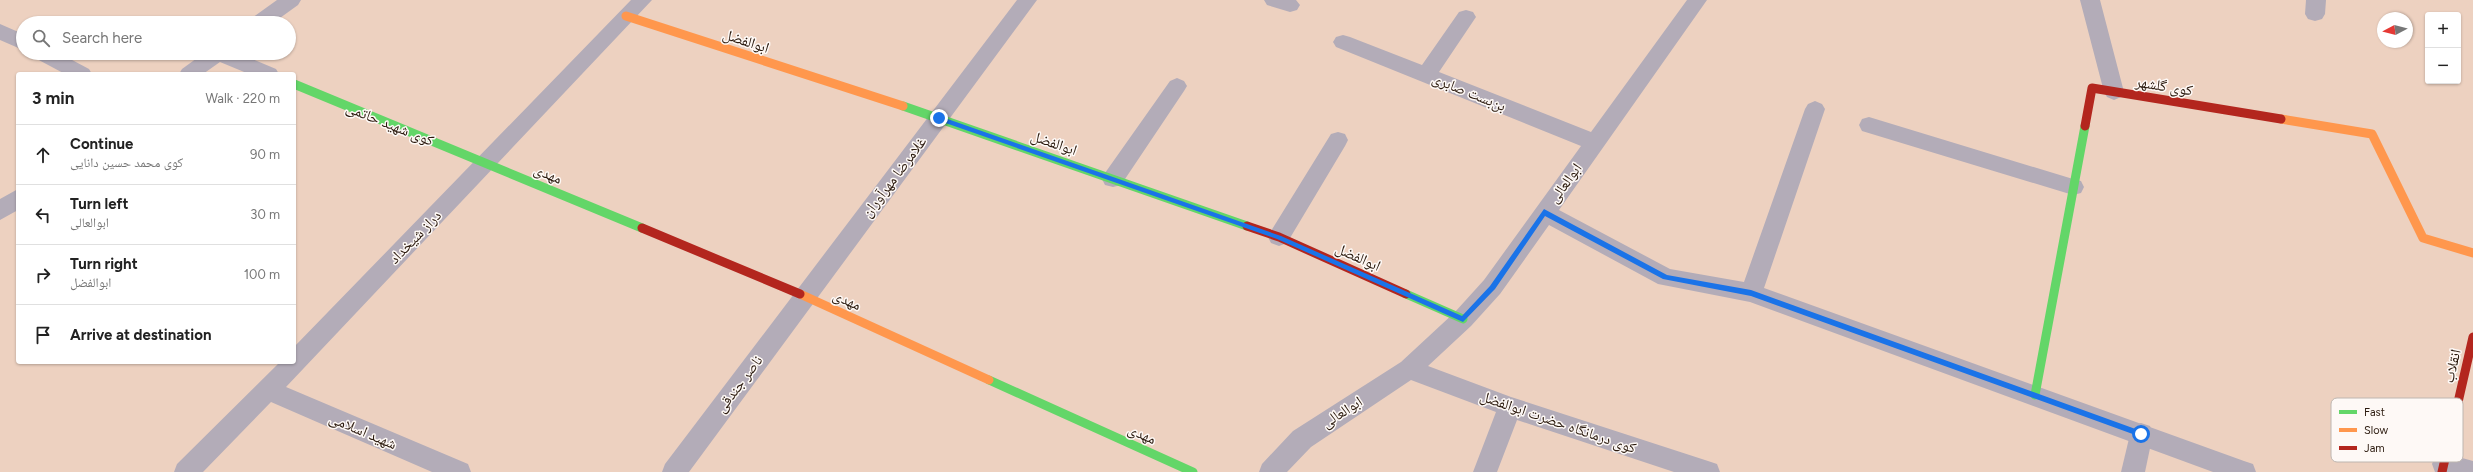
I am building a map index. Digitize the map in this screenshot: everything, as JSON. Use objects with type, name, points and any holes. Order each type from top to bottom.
[{"type":"street","points":[[269,16],[291,0]]},
{"type":"street","name":"دراز شیخداد","points":[[296,361],[642,0]]},
{"type":"street","name":"غلامرضا مهرآوران","points":[[805,296],[1027,0]]},
{"type":"street","name":"ابوالعالی","points":[[1271,472],[1302,438],[1408,369],[1463,319],[1492,288],[1544,212],[1697,0]]},
{"type":"street","points":[[2085,1],[2114,92]]},
{"type":"street","name":"ابوالفضل","points":[[626,16],[939,118],[1279,237],[1463,319]]},
{"type":"street","points":[[1426,75],[1466,17]]},
{"type":"street","points":[[0,31],[16,39]]},
{"type":"street","name":"بن‌بست صابری","points":[[1343,42],[1594,142]]},
{"type":"street","points":[[55,60],[78,72]]},
{"type":"street","points":[[192,72],[208,60]]},
{"type":"street","points":[[235,60],[264,72]]},
{"type":"street","points":[[1113,179],[1177,86]]},
{"type":"street","name":"کوی شهید حاتمی","points":[[296,87],[485,163]]},
{"type":"street","name":"کوی گلشهر","points":[[2035,395],[2092,88],[2372,134],[2423,238],[2473,253]]},
{"type":"street","points":[[1751,293],[1815,109]]},
{"type":"street","points":[[1869,126],[2074,187]]},
{"type":"street","points":[[1279,237],[1338,140]]},
{"type":"street","name":"مهدی","points":[[485,163],[805,296],[1193,472]]},
{"type":"street","points":[[0,211],[16,199]]},
{"type":"street","points":[[1544,212],[1666,277],[1751,293],[2244,472]]},
{"type":"street","name":"ناصر جندقی","points":[[674,472],[805,296]]},
{"type":"street","name":"انقلاب","points":[[2466,396],[2473,337]]},
{"type":"street","name":"دراز شیخداد","points":[[186,472],[293,364]]},
{"type":"street","name":"کوی درمانگاه حضرت ابوالفضل","points":[[1408,369],[1510,407],[1698,470]]},
{"type":"street","name":"شهید اسلامی","points":[[268,390],[459,472]]},
{"type":"street","points":[[1485,472],[1510,407]]},
{"type":"street","points":[[2133,472],[2141,434]]},
{"type":"street","points":[[2443,468],[2473,472]]},
{"type":"traffic: fast","points":[[296,85],[642,228]]},
{"type":"traffic: fast","points":[[903,106],[1247,226]]},
{"type":"traffic: fast","points":[[2035,395],[2085,126]]},
{"type":"traffic: fast","points":[[1406,294],[1463,319]]},
{"type":"traffic: fast","points":[[989,380],[1193,472]]},
{"type":"traffic: slow","points":[[626,16],[903,106]]},
{"type":"traffic: slow","points":[[2281,119],[2372,134],[2423,238],[2473,253]]},
{"type":"traffic: slow","points":[[800,294],[989,380]]},
{"type":"traffic: jam","points":[[2085,126],[2092,88],[2281,119]]},
{"type":"traffic: jam","points":[[1247,226],[1279,237],[1406,294]]},
{"type":"traffic: jam","points":[[642,228],[800,294]]},
{"type":"traffic: jam","points":[[2459,398],[2473,337]]},
{"type":"traffic: jam","points":[[2442,472],[2444,462]]},
{"type":"route","points":[[939,118],[1279,237],[1463,319],[1492,288],[1544,212],[1666,277],[1751,293],[2141,434]]}]
